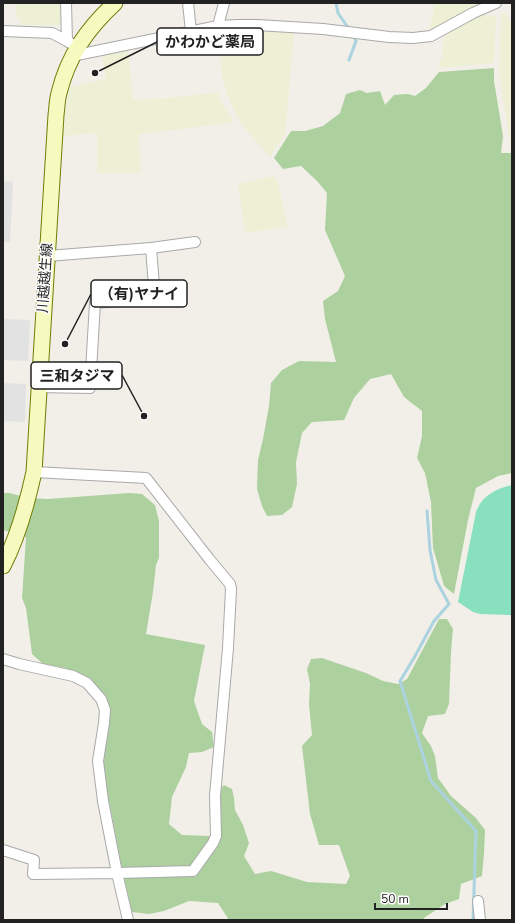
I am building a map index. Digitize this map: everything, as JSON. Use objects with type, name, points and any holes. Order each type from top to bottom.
[{"type":"main road","name":"川越越生線","points":[[3,566],[10,552],[24,514],[34,472],[56,115],[59,94],[72,48],[115,3]]},
{"type":"street","points":[[66,3],[72,48]]},
{"type":"street","points":[[188,3],[191,31]]},
{"type":"street","points":[[218,26],[224,3]]},
{"type":"street","points":[[3,31],[52,33],[72,48],[218,26],[238,25],[323,29],[413,38],[431,36],[496,3]]},
{"type":"street","points":[[47,256],[151,248],[196,242]]},
{"type":"street","points":[[39,388],[90,388],[95,303],[155,298],[151,248]]},
{"type":"street","points":[[3,850],[34,860],[33,874],[194,871],[216,836],[215,796],[228,648],[230,584],[146,478],[34,472]]},
{"type":"street","points":[[3,659],[18,664],[73,676],[88,683],[101,699],[104,717],[98,762],[103,801],[128,920]]},
{"type":"street","points":[[478,901],[480,920]]},
{"type":"green space","points":[[15,3],[63,3],[64,25],[20,25],[20,19],[16,17]]},
{"type":"green space","points":[[434,3],[483,3],[463,15],[428,32],[433,14]]},
{"type":"green space","points":[[501,13],[507,13],[509,20],[512,22],[512,150],[499,72]]},
{"type":"green space","points":[[483,15],[496,16],[494,63],[442,68],[438,67],[442,57],[444,36]]},
{"type":"green space","points":[[256,29],[294,33],[285,134],[270,157],[243,126],[227,94],[222,76],[220,57],[221,30]]},
{"type":"green space","points":[[128,50],[133,100],[168,98],[218,92],[222,103],[234,122],[139,134],[141,173],[97,173],[97,133],[63,136],[70,87],[106,79],[102,56]]},
{"type":"green space","points":[[494,68],[494,81],[503,136],[501,153],[512,153],[512,473],[498,476],[476,488],[468,520],[454,594],[444,586],[433,548],[431,502],[425,473],[417,458],[422,436],[422,411],[404,397],[391,374],[370,379],[354,398],[344,420],[312,422],[302,433],[296,462],[297,484],[292,507],[282,515],[267,516],[262,506],[257,489],[258,460],[269,406],[271,383],[282,370],[299,361],[336,362],[325,319],[323,301],[338,291],[345,276],[325,230],[327,193],[301,166],[283,169],[274,158],[291,131],[305,131],[323,126],[340,113],[346,94],[360,90],[367,93],[380,91],[385,105],[394,95],[408,94],[415,96],[426,88],[439,72]]},
{"type":"green space","points":[[274,176],[278,183],[288,227],[245,233],[238,184]]},
{"type":"green space","points":[[512,485],[512,615],[480,614],[473,612],[458,602],[476,512],[482,501],[490,494]]},
{"type":"green space","points":[[3,493],[29,498],[48,499],[129,493],[142,494],[155,505],[159,521],[159,558],[156,565],[146,634],[205,645],[194,701],[202,724],[212,732],[214,747],[202,752],[189,753],[186,767],[172,797],[169,824],[182,835],[211,836],[218,791],[224,785],[232,789],[235,810],[243,825],[249,843],[244,856],[255,874],[271,871],[307,882],[346,884],[350,876],[339,845],[319,845],[310,814],[302,746],[312,735],[309,704],[310,684],[307,669],[311,659],[322,658],[366,673],[383,681],[398,684],[407,679],[439,619],[447,619],[453,629],[449,704],[445,714],[428,716],[422,733],[431,746],[435,756],[438,778],[451,796],[476,818],[485,830],[482,876],[461,884],[459,899],[445,904],[424,918],[424,920],[229,920],[218,903],[189,901],[164,911],[149,914],[132,912],[122,869],[101,759],[103,748],[99,690],[86,676],[65,668],[43,664],[32,654],[26,608],[22,598],[26,537],[3,530]]},
{"type":"shaded area","points":[[3,181],[13,182],[10,242],[3,242]]},
{"type":"shaded area","points":[[3,319],[30,320],[28,361],[3,360]]},
{"type":"shaded area","points":[[3,383],[26,384],[25,422],[3,421]]},
{"type":"waterway","points":[[336,3],[338,13],[349,29]]},
{"type":"waterway","points":[[349,60],[356,41],[353,36]]},
{"type":"waterway","points":[[427,511],[430,550],[436,580],[449,604],[434,621],[400,681],[431,781],[476,831],[473,920]]},
{"type":"place","name":"かわかど薬局","points":[[95,73]]},
{"type":"place","name":"（有)ヤナイ","points":[[65,344]]},
{"type":"place","name":"三和タジマ","points":[[144,416]]}]
